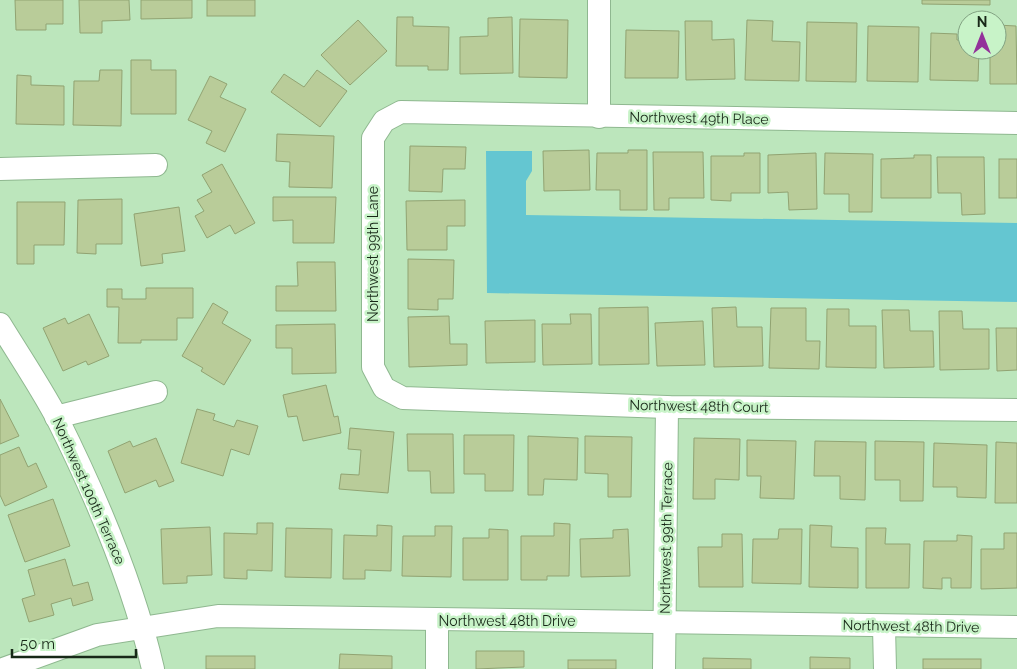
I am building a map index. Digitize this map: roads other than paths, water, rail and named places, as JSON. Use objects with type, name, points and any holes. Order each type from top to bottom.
[{"type":"street","points":[[599,0],[599,117]]},
{"type":"street","name":"Northwest 49th Place","points":[[384,121],[401,112],[1017,123]]},
{"type":"street","name":"Northwest 99th Lane","points":[[384,121],[373,138],[373,366],[384,388]]},
{"type":"street","points":[[0,169],[156,165]]},
{"type":"street","name":"Northwest 100th Terrace","points":[[0,324],[56,417],[116,546],[143,627],[153,669]]},
{"type":"street","name":"Northwest 48th Court","points":[[384,388],[403,398],[667,407],[1017,410]]},
{"type":"street","points":[[56,417],[156,392]]},
{"type":"street","name":"Northwest 99th Terrace","points":[[664,669],[667,407]]},
{"type":"street","name":"Northwest 48th Drive","points":[[3,669],[97,635],[218,616],[437,621],[665,621],[884,627],[1017,627]]},
{"type":"street","points":[[437,621],[437,669]]},
{"type":"street","points":[[884,627],[885,669]]},
{"type":"water","points":[[486,151],[532,151],[532,171],[526,181],[526,215],[1017,223],[1017,302],[487,293]]}]
